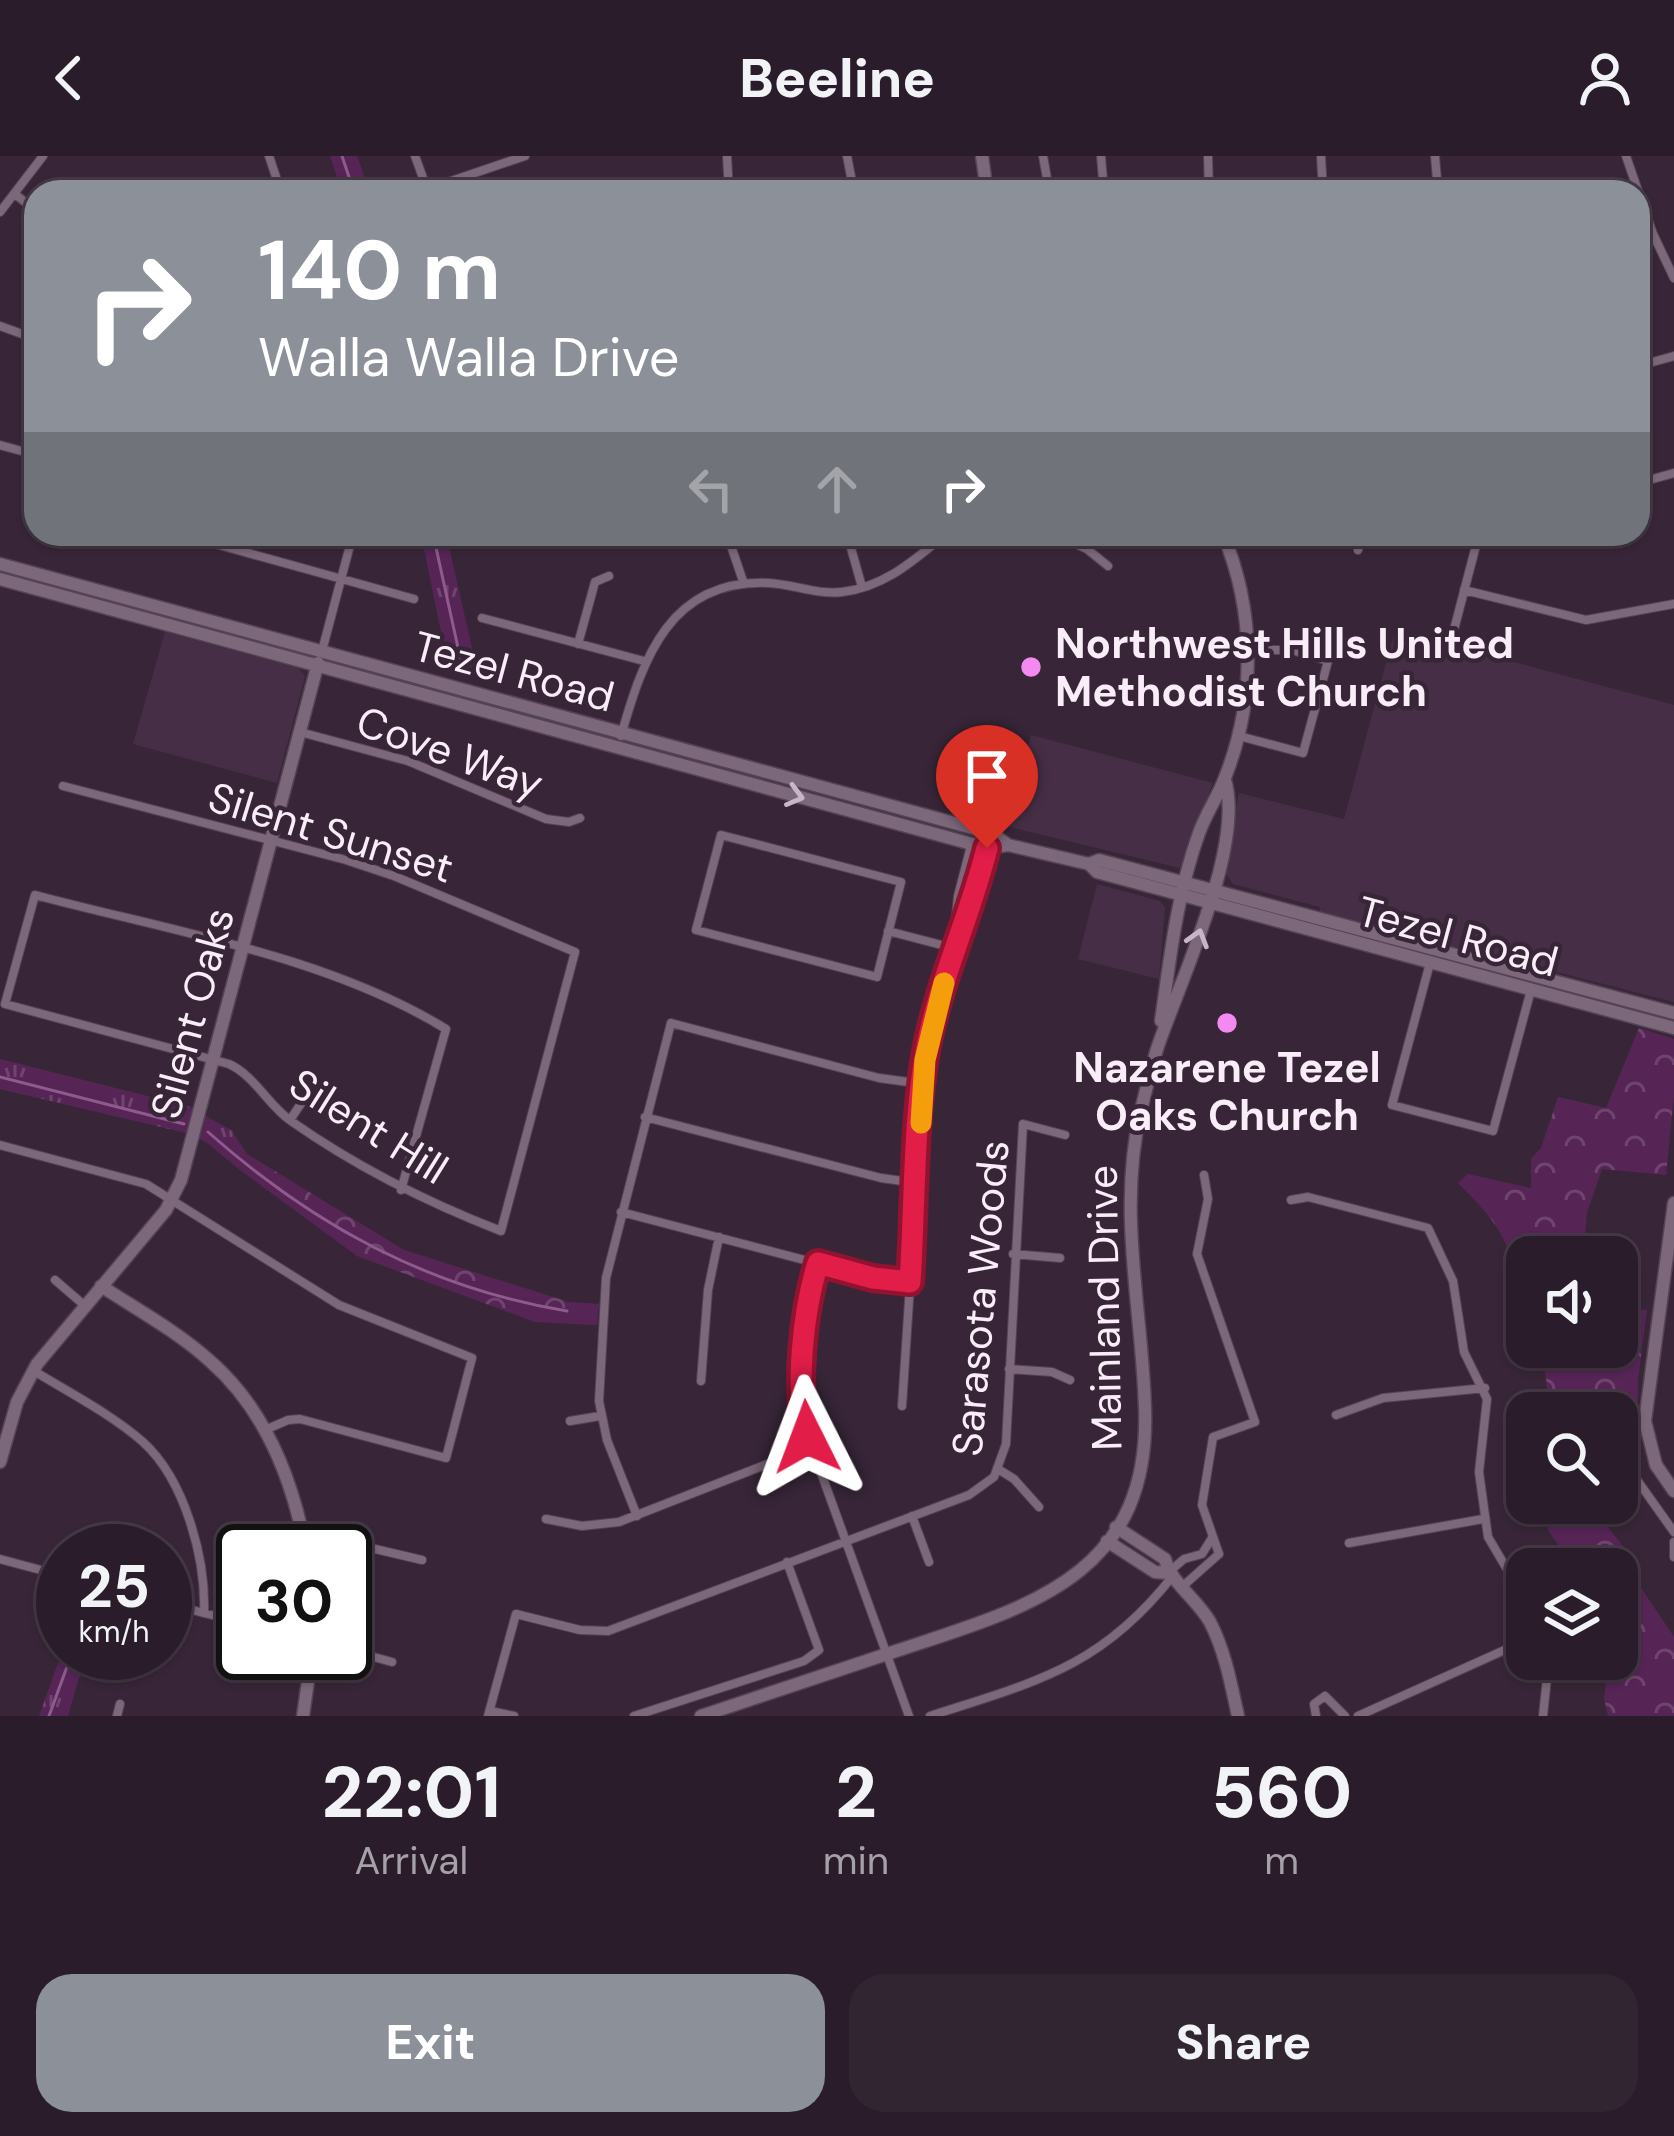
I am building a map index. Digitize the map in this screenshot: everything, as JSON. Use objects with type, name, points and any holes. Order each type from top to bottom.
[{"type":"main road","points":[[1225,780],[1239,736],[1248,650],[1243,602],[1227,546]]},
{"type":"main road","name":"Tezel Road","points":[[0,564],[972,844],[1008,845],[1089,864],[1097,872],[1184,888],[1674,1013]]},
{"type":"main road","name":"Tezel Road","points":[[0,579],[320,659]]},
{"type":"main road","name":"Silent Oaks","points":[[0,1462],[17,1402],[33,1370],[173,1198],[320,659]]},
{"type":"main road","name":"Tezel Road","points":[[619,741],[991,832],[1008,845]]},
{"type":"main road","name":"Mainland Drive","points":[[701,1716],[1015,1612],[1083,1569],[1116,1527],[1135,1488],[1144,1446],[1129,1204],[1136,1137],[1184,888],[1199,831],[1225,780]]},
{"type":"main road","name":"Mainland Drive","points":[[1156,1052],[1225,838],[1230,795],[1225,780]]},
{"type":"main road","name":"Tezel Road","points":[[1210,895],[1430,963],[1674,1028]]},
{"type":"main road","points":[[1674,1203],[1645,1421],[1651,1454],[1674,1491]]},
{"type":"main road","points":[[101,1286],[208,1359],[244,1396],[265,1430],[299,1524]]},
{"type":"main road","points":[[1116,1527],[1165,1559],[1175,1579],[1204,1612],[1219,1643],[1238,1716]]},
{"type":"main road","points":[[1107,1541],[1155,1572],[1175,1579]]},
{"type":"main road","points":[[303,1716],[308,1680]]},
{"type":"street","points":[[456,180],[525,156]]},
{"type":"street","points":[[0,212],[24,182]]},
{"type":"street","points":[[15,194],[24,201]]},
{"type":"street","points":[[1650,225],[1674,278]]},
{"type":"street","points":[[1660,249],[1674,243]]},
{"type":"street","points":[[229,546],[414,598]]},
{"type":"street","name":"Silent Oaks","points":[[320,659],[350,546]]},
{"type":"street","points":[[732,546],[745,584]]},
{"type":"street","points":[[850,546],[862,587]]},
{"type":"street","points":[[619,741],[644,661],[683,610],[718,590],[745,584],[783,584],[820,592],[862,587],[901,570],[931,546]]},
{"type":"street","points":[[1080,546],[1108,566]]},
{"type":"street","points":[[1358,550],[1359,546]]},
{"type":"street","points":[[1450,644],[1476,546]]},
{"type":"street","points":[[578,644],[596,582],[609,575]]},
{"type":"street","points":[[1464,590],[1586,620],[1674,604]]},
{"type":"street","points":[[482,618],[644,661]]},
{"type":"street","points":[[1239,736],[1304,753],[1328,661],[1292,650],[1248,650]]},
{"type":"street","name":"Cove Way","points":[[300,732],[408,761],[546,819],[568,822],[580,818]]},
{"type":"street","name":"Silent Sunset","points":[[63,786],[394,877],[575,952],[501,1231]]},
{"type":"street","points":[[902,1406],[927,1046],[976,829]]},
{"type":"street","points":[[952,948],[973,901],[991,832]]},
{"type":"street","points":[[721,835],[901,882],[888,932],[877,977],[696,930],[721,835]]},
{"type":"street","name":"Silent Hill","points":[[243,950],[35,896],[5,1004],[244,1072],[290,1120],[401,1190],[501,1231]]},
{"type":"street","points":[[888,932],[952,948]]},
{"type":"street","points":[[243,950],[361,984],[446,1029],[401,1190]]},
{"type":"street","points":[[1430,963],[1391,1105],[1493,1131],[1531,990]]},
{"type":"street","points":[[637,1516],[601,1416],[598,1389],[606,1278],[671,1023],[879,1078],[923,1084]]},
{"type":"street","points":[[290,1120],[304,1099]]},
{"type":"street","points":[[645,1117],[881,1178],[917,1183]]},
{"type":"street","name":"Sarasota Woods","points":[[489,1713],[516,1614],[591,1632],[608,1631],[969,1495],[998,1469],[1006,1444],[1023,1124],[1065,1135]]},
{"type":"street","points":[[0,1144],[134,1180],[173,1198],[339,1305],[472,1358],[446,1458],[300,1419],[265,1430]]},
{"type":"street","points":[[930,1716],[1038,1681],[1079,1662],[1140,1616],[1175,1579],[1219,1554],[1202,1505],[1213,1437],[1255,1422],[1198,1255],[1208,1199],[1204,1175]]},
{"type":"street","points":[[1292,1200],[1308,1197],[1428,1228],[1453,1281],[1464,1352],[1484,1388],[1488,1410],[1479,1472],[1484,1519],[1506,1573]]},
{"type":"street","points":[[621,1211],[873,1278],[910,1282]]},
{"type":"street","points":[[701,1381],[708,1290],[719,1237]]},
{"type":"street","points":[[1013,1254],[1060,1258]]},
{"type":"street","points":[[818,1263],[807,1301],[802,1420],[909,1716]]},
{"type":"street","points":[[55,1280],[84,1305]]},
{"type":"street","points":[[1009,1369],[1052,1372],[1070,1380]]},
{"type":"street","points":[[33,1370],[134,1435],[152,1452],[171,1480],[190,1527],[202,1571],[204,1613]]},
{"type":"street","points":[[1336,1415],[1383,1398],[1484,1388]]},
{"type":"street","points":[[570,1421],[601,1416]]},
{"type":"street","points":[[546,1519],[595,1526],[637,1516],[811,1447]]},
{"type":"street","points":[[998,1469],[1014,1479],[1039,1508]]},
{"type":"street","points":[[1638,1481],[1674,1532]]},
{"type":"street","points":[[912,1516],[929,1562]]},
{"type":"street","points":[[1349,1543],[1484,1519]]},
{"type":"street","points":[[1175,1579],[1184,1559],[1202,1554],[1212,1537]]},
{"type":"street","points":[[1674,1542],[1674,1557]]},
{"type":"street","points":[[372,1548],[422,1560]]},
{"type":"street","points":[[0,1559],[36,1569]]},
{"type":"street","points":[[634,1716],[804,1661],[819,1650],[787,1562]]},
{"type":"street","points":[[192,1610],[216,1616]]},
{"type":"street","points":[[1358,1716],[1506,1649]]},
{"type":"street","points":[[372,1656],[392,1662]]},
{"type":"street","points":[[1543,1716],[1547,1680]]},
{"type":"street","points":[[1316,1716],[1314,1705],[1324,1696],[1345,1716]]},
{"type":"street","points":[[117,1716],[120,1704]]},
{"type":"street","points":[[489,1713],[514,1716]]},
{"type":"shaded area","points":[[1395,630],[1674,705],[1674,1002],[1320,912],[1320,907],[1233,884],[1224,871],[1239,793],[1344,819]]},
{"type":"shaded area","points":[[165,632],[298,668],[305,676],[277,783],[133,744]]},
{"type":"shaded area","points":[[1031,735],[1213,783],[1180,868],[1006,826]]},
{"type":"shaded area","points":[[1097,884],[1160,901],[1165,908],[1159,979],[1078,959]]},
{"type":"green space","points":[[330,156],[357,156],[366,180],[338,180]]},
{"type":"green space","points":[[423,546],[449,546],[478,674],[449,671]]},
{"type":"green space","points":[[1639,1028],[1674,1039],[1666,1175],[1602,1169],[1587,1213],[1585,1236],[1506,1236],[1506,1245],[1484,1210],[1458,1183],[1468,1174],[1531,1188],[1531,1159],[1541,1148],[1558,1097],[1606,1108]]},
{"type":"green space","points":[[0,1059],[191,1107],[232,1131],[247,1154],[240,1170],[206,1142],[186,1133],[0,1089]]},
{"type":"green space","points":[[247,1154],[404,1250],[569,1302],[599,1304],[597,1325],[535,1322],[357,1256],[240,1170]]},
{"type":"green space","points":[[1638,1309],[1647,1310],[1638,1392],[1547,1392],[1543,1368],[1638,1368]]},
{"type":"green space","points":[[1548,1524],[1605,1524],[1624,1548],[1560,1548]]},
{"type":"green space","points":[[1638,1583],[1674,1637],[1674,1716],[1608,1716],[1606,1680],[1638,1680]]},
{"type":"green space","points":[[52,1680],[78,1680],[68,1716],[39,1716]]},
{"type":"waterway","points":[[342,156],[350,180]]},
{"type":"waterway","points":[[436,546],[464,675]]},
{"type":"waterway","points":[[0,1077],[184,1124]]},
{"type":"waterway","points":[[208,1132],[289,1196],[375,1248],[467,1286],[567,1311]]},
{"type":"waterway","points":[[49,1716],[62,1680]]},
{"type":"slow traffic","points":[[921,1123],[927,1046],[944,983]]},
{"type":"place","name":"Northwest Hills United Methodist Church","points":[[1031,667]]},
{"type":"place","name":"Nazarene Tezel Oaks Church","points":[[1227,1023]]},
{"type":"route","points":[[807,1437],[802,1420],[807,1301],[818,1263],[910,1282],[927,1046],[952,948],[973,901],[987,848]]}]
